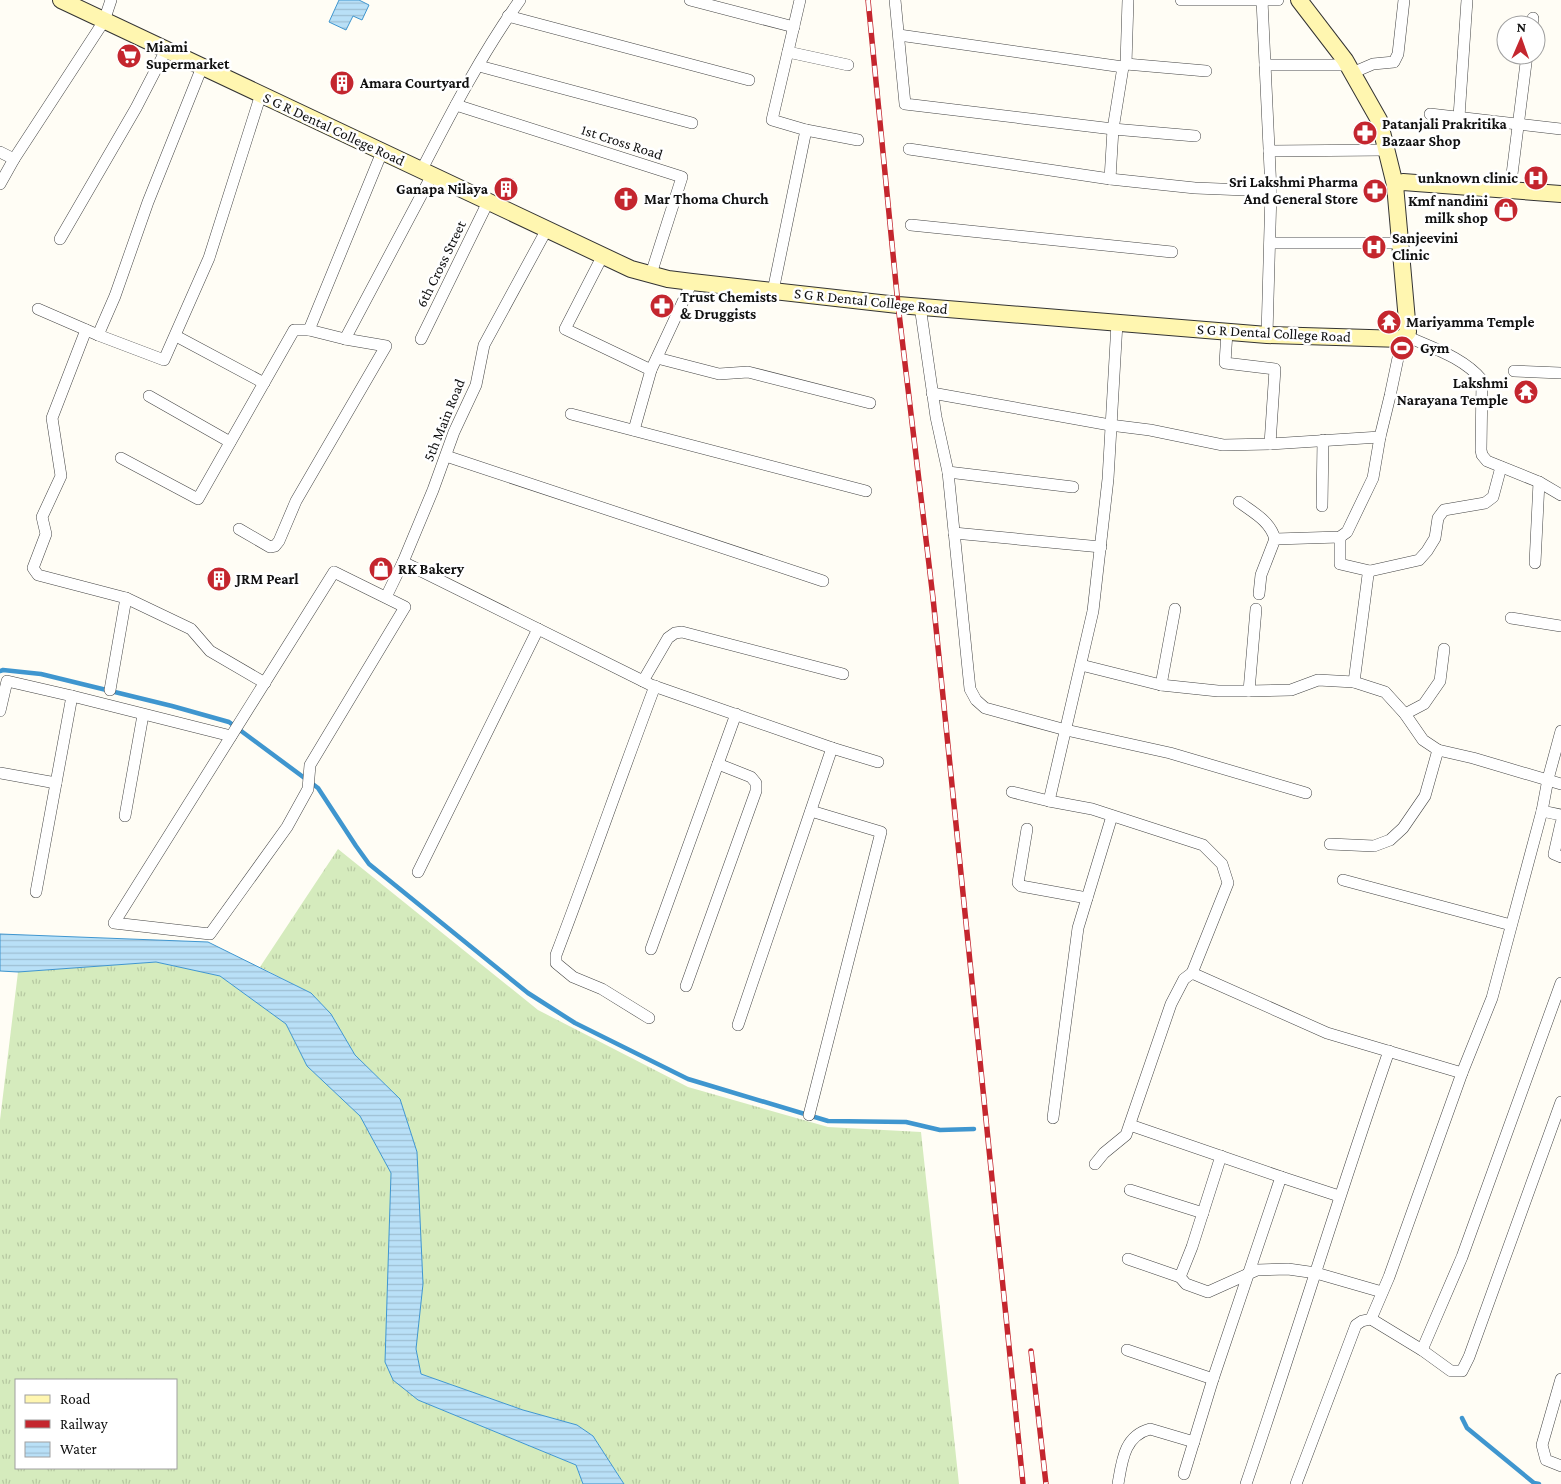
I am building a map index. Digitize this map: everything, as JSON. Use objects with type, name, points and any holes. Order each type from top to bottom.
[{"type":"street","name":"S G R Dental College Road","points":[[61,0],[631,269],[668,279],[920,306],[1227,332],[1267,335],[1405,336]]},
{"type":"street","points":[[0,184],[14,159],[104,20],[111,0]]},
{"type":"street","points":[[345,339],[427,173],[456,105],[508,16],[520,0]]},
{"type":"street","points":[[690,0],[794,27]]},
{"type":"street","points":[[800,0],[772,120],[806,130],[858,140]]},
{"type":"street","points":[[895,0],[905,104],[1113,129],[1195,136]]},
{"type":"street","points":[[1110,179],[1113,129],[1125,66],[1128,0]]},
{"type":"street","points":[[1181,0],[1278,0]]},
{"type":"street","points":[[1262,0],[1271,191],[1267,335]]},
{"type":"street","points":[[1275,539],[1340,537],[1347,532],[1373,478],[1380,437],[1405,336],[1401,243],[1395,185],[1379,120],[1350,69],[1300,0]]},
{"type":"street","points":[[1265,65],[1350,69],[1394,62],[1398,54],[1404,0]]},
{"type":"street","points":[[1459,117],[1467,0]]},
{"type":"street","points":[[508,16],[749,80]]},
{"type":"street","points":[[899,34],[1125,66],[1206,71]]},
{"type":"street","points":[[60,239],[136,108],[166,50]]},
{"type":"street","points":[[788,52],[848,65]]},
{"type":"street","points":[[1510,190],[1526,65]]},
{"type":"street","points":[[479,66],[692,123]]},
{"type":"street","points":[[98,335],[115,296],[148,202],[202,67]]},
{"type":"street","points":[[38,308],[98,335],[164,360],[209,258],[261,94]]},
{"type":"street","name":"1st Cross Road","points":[[456,105],[682,177],[651,274]]},
{"type":"street","points":[[1430,114],[1561,129]]},
{"type":"street","points":[[774,291],[806,130]]},
{"type":"street","points":[[910,149],[1110,179],[1195,188],[1271,191]]},
{"type":"street","points":[[1269,151],[1386,150]]},
{"type":"street","points":[[0,152],[14,159]]},
{"type":"street","points":[[309,330],[382,152]]},
{"type":"street","points":[[1395,185],[1403,182],[1561,194]]},
{"type":"street","name":"6th Cross Street","points":[[421,339],[488,202]]},
{"type":"street","points":[[911,225],[1172,252]]},
{"type":"street","name":"5th Main Road","points":[[386,597],[403,562],[433,490],[454,432],[476,385],[484,345],[547,230]]},
{"type":"street","points":[[1270,243],[1401,243]]},
{"type":"street","points":[[603,255],[564,329],[651,370]]},
{"type":"street","points":[[634,430],[651,370],[692,282]]},
{"type":"street","points":[[920,306],[936,417],[948,472],[970,689],[976,700],[985,708],[1066,730],[1170,753],[1306,793]]},
{"type":"street","points":[[1049,801],[1093,610],[1108,479],[1117,323]]},
{"type":"street","points":[[86,330],[52,418],[61,476],[42,517],[46,534],[33,568],[38,575],[126,598],[192,629],[210,651],[265,683]]},
{"type":"street","points":[[121,458],[198,498],[294,330],[309,330],[386,346],[296,501],[279,541],[270,547],[240,529]]},
{"type":"street","points":[[1227,332],[1225,363],[1275,370],[1270,444]]},
{"type":"street","points":[[176,336],[264,383]]},
{"type":"street","points":[[1405,336],[1460,361],[1482,380],[1482,455],[1487,461],[1539,482],[1561,495]]},
{"type":"street","points":[[657,358],[718,374],[748,372],[870,403]]},
{"type":"street","points":[[1514,371],[1561,373]]},
{"type":"street","points":[[932,393],[1110,425],[1150,430],[1223,445],[1380,437]]},
{"type":"street","points":[[149,396],[230,442]]},
{"type":"street","points":[[571,414],[866,491]]},
{"type":"street","points":[[1322,506],[1323,440]]},
{"type":"street","points":[[446,456],[823,581]]},
{"type":"street","points":[[1340,537],[1340,564],[1370,571],[1419,560],[1435,538],[1440,514],[1444,510],[1490,501],[1493,497],[1501,467]]},
{"type":"street","points":[[948,472],[1073,487]]},
{"type":"street","points":[[1535,563],[1539,482]]},
{"type":"street","points":[[1238,502],[1266,522],[1272,530],[1275,539],[1261,574],[1259,594]]},
{"type":"street","points":[[954,533],[1101,547]]},
{"type":"street","points":[[403,562],[643,681],[832,748],[878,762]]},
{"type":"street","points":[[1354,682],[1368,574],[1370,571]]},
{"type":"street","points":[[334,572],[386,597],[405,608],[310,765],[308,789],[287,827],[210,934],[114,924],[334,572]]},
{"type":"street","points":[[110,690],[126,598]]},
{"type":"street","points":[[1161,685],[1175,609]]},
{"type":"street","points":[[1249,692],[1256,609]]},
{"type":"street","points":[[1511,618],[1561,626]]},
{"type":"street","points":[[418,872],[538,629]]},
{"type":"street","points":[[643,681],[668,638],[682,632],[843,674]]},
{"type":"street","points":[[1405,714],[1424,704],[1440,681],[1444,649]]},
{"type":"street","points":[[1080,665],[1161,685],[1218,691],[1291,690],[1318,680],[1354,682],[1385,692],[1405,714],[1423,740],[1438,750],[1561,784]]},
{"type":"street","points":[[0,711],[3,683],[72,696],[232,735]]},
{"type":"street","points":[[650,1018],[602,989],[573,977],[556,963],[556,956],[595,855],[627,759],[655,686]]},
{"type":"street","points":[[36,892],[72,696]]},
{"type":"street","points":[[651,950],[736,714]]},
{"type":"street","points":[[125,816],[144,715]]},
{"type":"street","points":[[1371,1319],[1462,1073],[1492,998],[1542,811],[1548,779],[1561,731]]},
{"type":"street","points":[[738,1025],[832,748]]},
{"type":"street","points":[[1330,844],[1374,846],[1390,840],[1402,828],[1425,796],[1438,750]]},
{"type":"street","points":[[686,986],[756,791],[756,783],[752,777],[718,764]]},
{"type":"street","points":[[0,773],[56,783]]},
{"type":"street","points":[[1012,792],[1092,809],[1204,845],[1222,864],[1228,883],[1192,972],[1184,979],[1171,1004],[1126,1135],[1104,1153],[1095,1164]]},
{"type":"street","points":[[809,1115],[881,832],[812,811]]},
{"type":"street","points":[[1542,811],[1561,815]]},
{"type":"street","points":[[1053,1118],[1078,928],[1112,816]]},
{"type":"street","points":[[1561,823],[1554,854],[1561,857]]},
{"type":"street","points":[[1027,829],[1018,883],[1021,886],[1086,898]]},
{"type":"street","points":[[1535,836],[1557,841]]},
{"type":"street","points":[[1343,880],[1511,925]]},
{"type":"street","points":[[1192,972],[1327,1033],[1462,1073]]},
{"type":"street","points":[[1422,1350],[1462,1257],[1561,984]]},
{"type":"street","points":[[1246,1484],[1339,1196],[1389,1051]]},
{"type":"street","points":[[1296,1484],[1356,1325],[1371,1319],[1422,1350],[1451,1371],[1462,1371],[1469,1357],[1561,1102]]},
{"type":"street","points":[[1130,1125],[1339,1196]]},
{"type":"street","points":[[1180,1277],[1221,1156]]},
{"type":"street","points":[[1184,1474],[1213,1379],[1281,1177]]},
{"type":"street","points":[[1130,1190],[1202,1213]]},
{"type":"street","points":[[1128,1259],[1180,1277],[1186,1284],[1208,1292],[1257,1270],[1288,1269],[1316,1272],[1382,1292]]},
{"type":"street","points":[[1127,1350],[1213,1379]]},
{"type":"street","points":[[1561,1379],[1542,1445],[1546,1460],[1561,1466]]},
{"type":"street","points":[[1118,1484],[1122,1460],[1128,1443],[1143,1431],[1150,1429],[1194,1442]]},
{"type":"green space","points":[[338,849],[538,1010],[688,1087],[828,1127],[921,1132],[959,1484],[624,1484],[593,1436],[577,1425],[523,1410],[421,1374],[416,1349],[423,1284],[417,1152],[400,1099],[355,1055],[331,1014],[311,993],[260,967]]},
{"type":"green space","points":[[156,962],[220,976],[286,1024],[307,1066],[360,1116],[391,1173],[385,1362],[393,1380],[418,1400],[576,1465],[583,1484],[0,1484],[0,1120],[18,972]]},
{"type":"water","points":[[339,0],[359,0],[369,5],[362,20],[353,16],[346,30],[329,22]]},
{"type":"water","points":[[0,934],[208,942],[311,993],[331,1014],[355,1055],[400,1099],[417,1152],[423,1284],[416,1349],[421,1374],[523,1410],[577,1425],[593,1436],[624,1484],[583,1484],[576,1465],[418,1400],[393,1380],[385,1362],[391,1173],[360,1116],[307,1066],[286,1024],[220,976],[156,962],[18,972],[0,971]]},
{"type":"waterway","points":[[0,671],[41,674],[229,722],[318,788],[369,864],[528,993],[575,1023],[688,1079],[828,1121],[906,1122],[940,1130],[974,1129]]},
{"type":"waterway","points":[[1462,1418],[1467,1428],[1534,1483],[1539,1484]]},
{"type":"railway","points":[[868,0],[898,305],[933,598],[1023,1484]]},
{"type":"railway","points":[[1031,1351],[1046,1484]]},
{"type":"place","name":"Miami Supermarket","points":[[129,56]]},
{"type":"place","name":"Amara Courtyard","points":[[342,83]]},
{"type":"place","name":"Patanjali Prakritika Bazaar Shop","points":[[1365,133]]},
{"type":"place","name":"unknown clinic","points":[[1536,178]]},
{"type":"place","name":"Ganapa Nilaya","points":[[506,189]]},
{"type":"place","name":"Sri Lakshmi Pharma And General Store","points":[[1375,191]]},
{"type":"place","name":"Mar Thoma Church","points":[[626,199]]},
{"type":"place","name":"Kmf nandini milk shop","points":[[1506,210]]},
{"type":"place","name":"Sanjeevini Clinic","points":[[1374,247]]},
{"type":"place","name":"Trust Chemists & Druggists","points":[[662,306]]},
{"type":"place","name":"Mariyamma Temple","points":[[1389,322]]},
{"type":"place","name":"Gym","points":[[1402,348]]},
{"type":"place","name":"Lakshmi Narayana Temple","points":[[1526,392]]},
{"type":"place","name":"RK Bakery","points":[[381,569]]},
{"type":"place","name":"JRM Pearl","points":[[219,579]]}]
